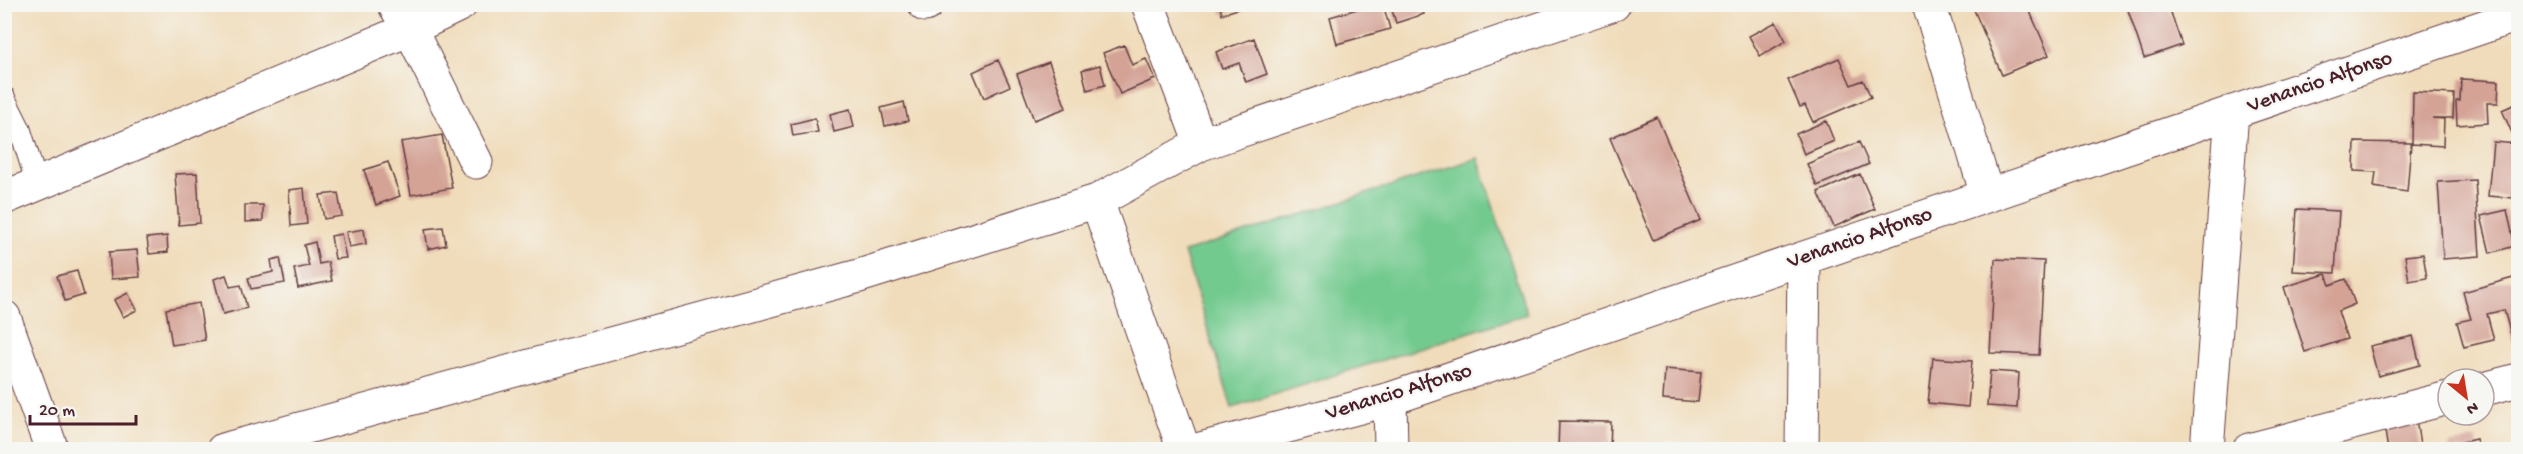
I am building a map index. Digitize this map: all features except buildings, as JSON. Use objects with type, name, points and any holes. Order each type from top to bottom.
[{"type":"street","points":[[4,198],[402,17],[461,4]]},
{"type":"street","points":[[1148,4],[1201,144]]},
{"type":"street","points":[[223,450],[859,276],[1097,201],[1201,144],[1614,4]]},
{"type":"street","points":[[1929,4],[1987,195]]},
{"type":"street","name":"Venancio Alfonso","points":[[1197,450],[1390,399],[2518,15]]},
{"type":"street","points":[[402,17],[476,162]]},
{"type":"street","points":[[2207,450],[2232,112]]},
{"type":"street","points":[[1097,201],[1184,450]]},
{"type":"street","points":[[1802,450],[1804,258]]},
{"type":"street","points":[[4,317],[52,450]]},
{"type":"street","points":[[2496,386],[2518,380]]},
{"type":"street","points":[[1390,399],[1391,450]]},
{"type":"street","points":[[2249,450],[2436,401]]},
{"type":"lane","points":[[4,97],[20,129],[37,184]]},
{"type":"green space","points":[[1478,158],[1527,314],[1232,408],[1184,252]]}]
